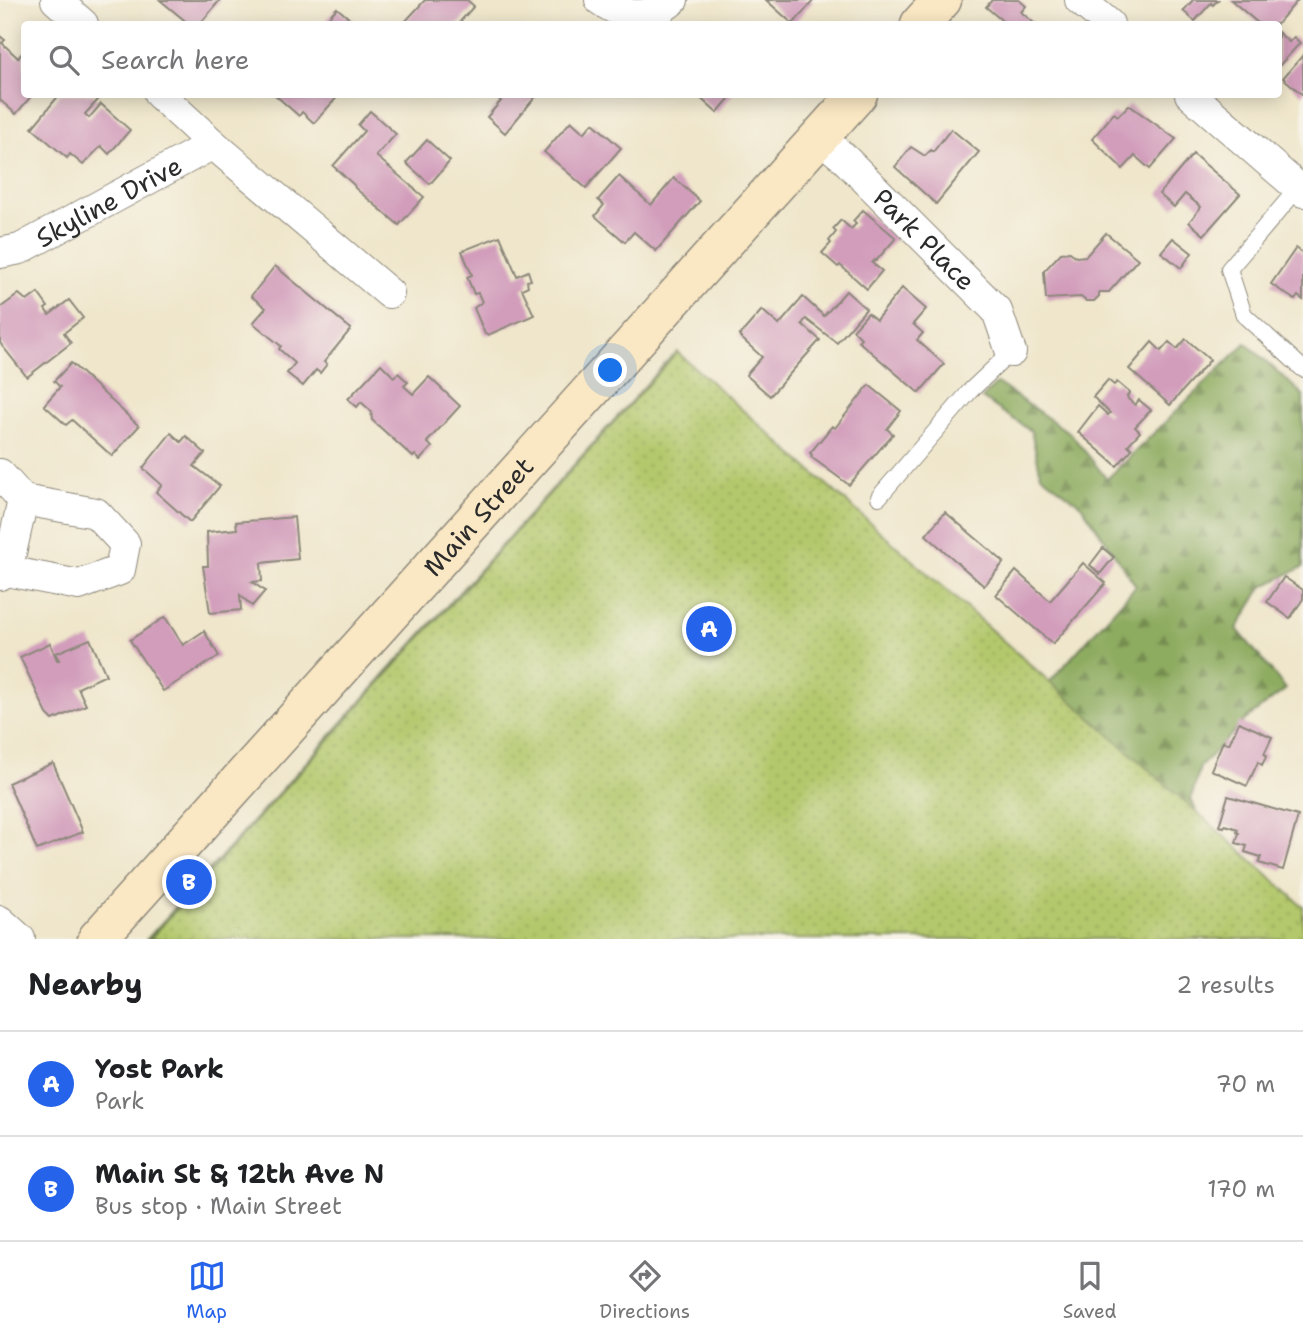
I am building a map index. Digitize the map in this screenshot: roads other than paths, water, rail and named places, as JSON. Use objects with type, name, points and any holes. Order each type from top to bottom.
[{"type":"main road","points":[[923,21],[942,0]]},
{"type":"main road","name":"Main Street","points":[[97,939],[854,98]]},
{"type":"street","points":[[56,0],[80,21]]},
{"type":"street","points":[[600,0],[613,9],[641,17],[673,0]]},
{"type":"street","points":[[1080,0],[1105,21]]},
{"type":"street","name":"Skyline Drive","points":[[163,98],[213,144],[389,293]]},
{"type":"street","points":[[1195,98],[1301,190]]},
{"type":"street","name":"Park Place","points":[[819,137],[843,157],[997,311],[1011,352]]},
{"type":"street","name":"Skyline Drive","points":[[0,253],[20,249],[213,144]]},
{"type":"street","points":[[0,474],[23,500],[96,513],[125,544],[120,570],[79,585],[4,573],[23,500]]},
{"type":"street","points":[[0,921],[20,939]]},
{"type":"lane","points":[[1301,190],[1229,269],[1244,315],[1303,369]]},
{"type":"lane","points":[[879,497],[970,391],[1011,352]]},
{"type":"place","name":"Yost Park","points":[[709,629]]},
{"type":"place","name":"Main St & 12th Ave N","points":[[189,882]]}]
